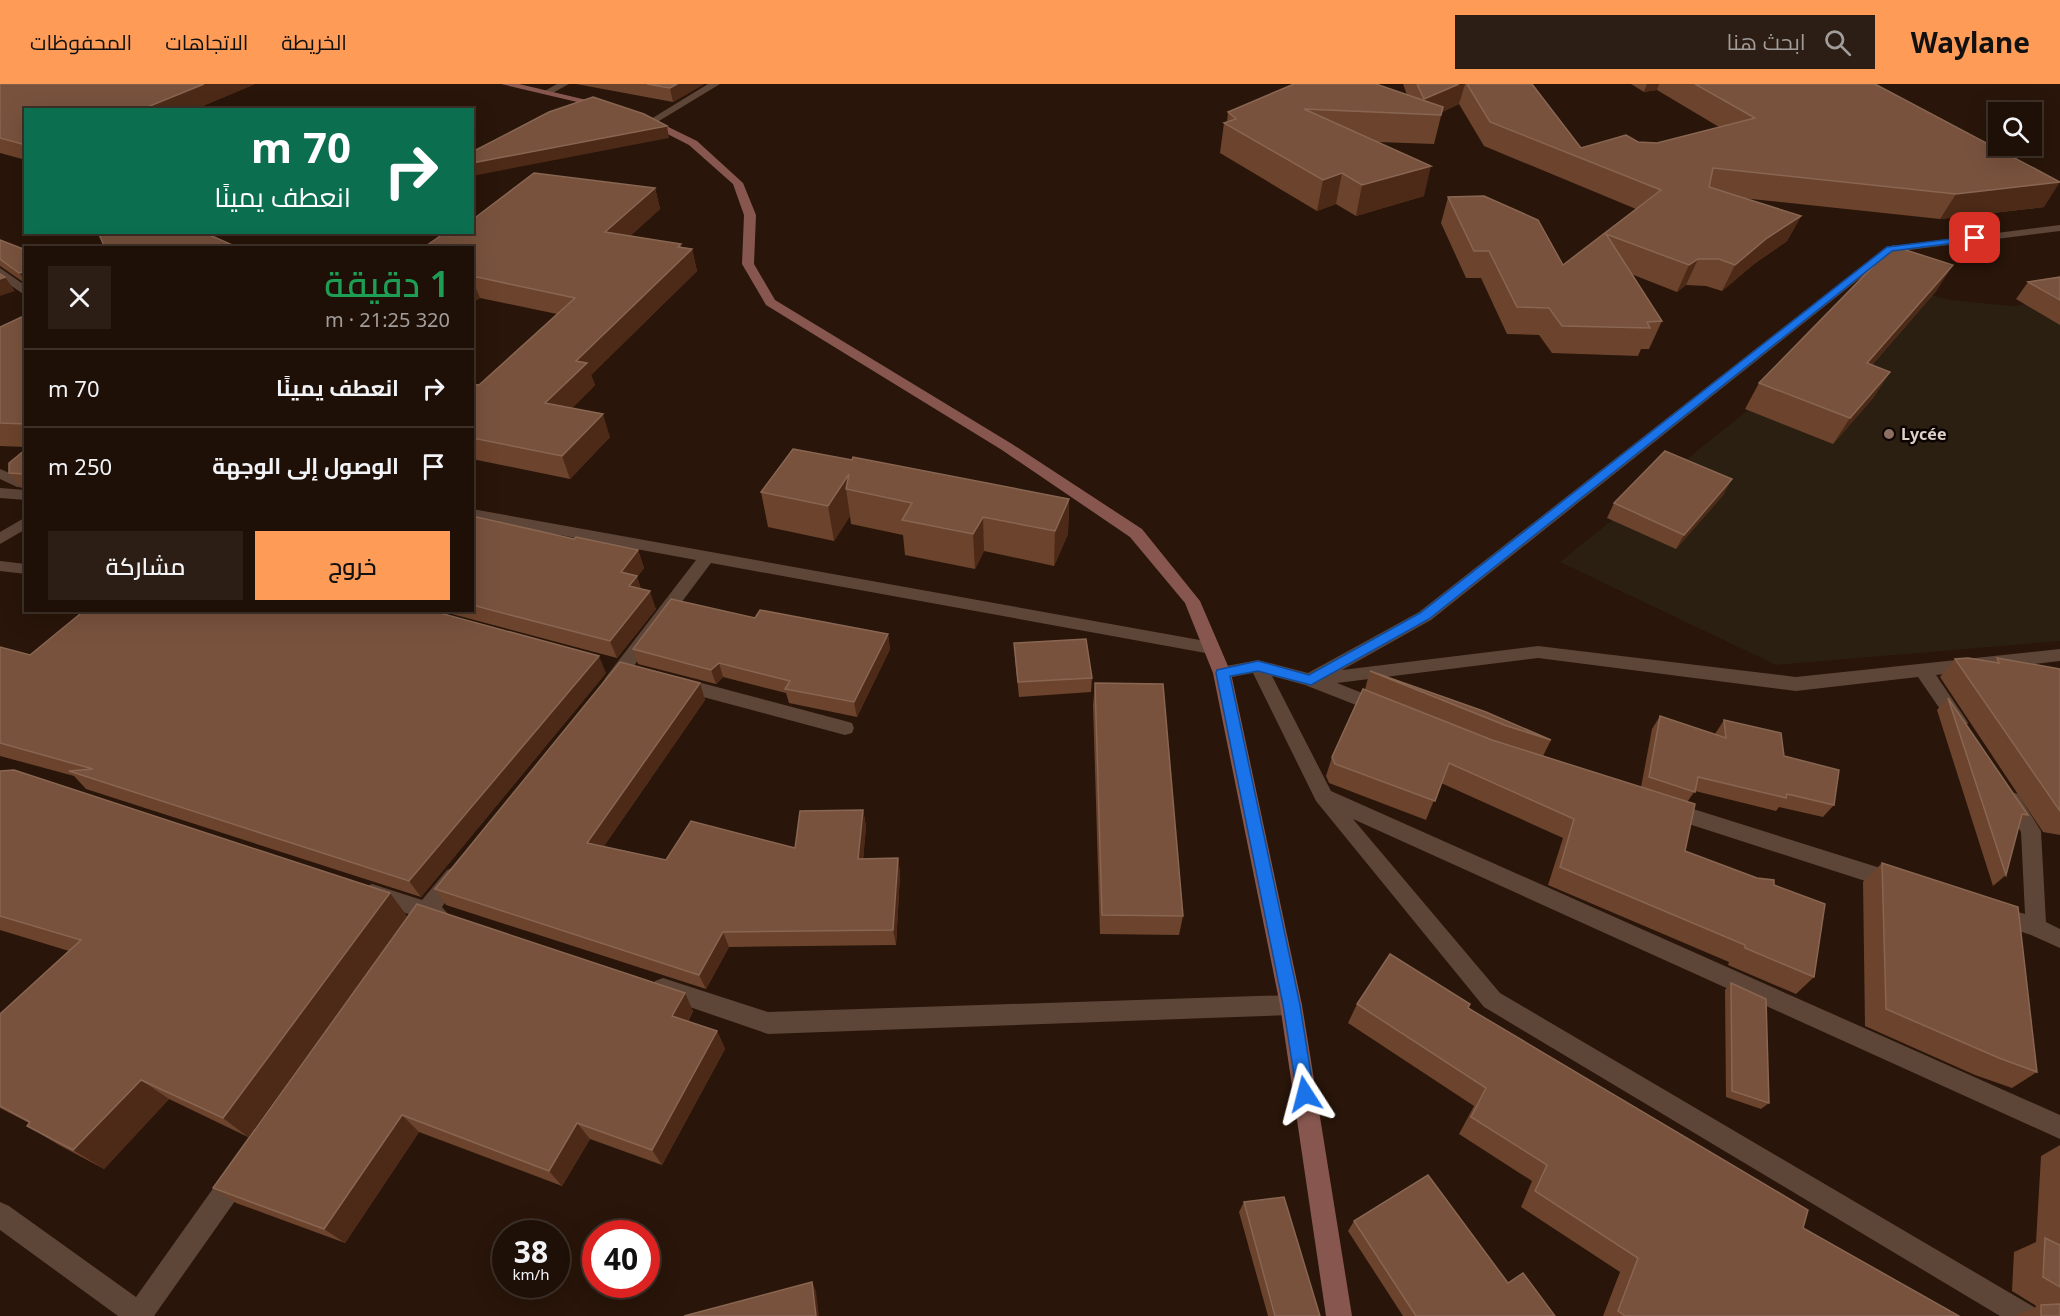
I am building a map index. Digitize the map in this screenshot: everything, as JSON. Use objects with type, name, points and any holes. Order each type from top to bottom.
[{"type":"street","points":[[506,84],[596,103],[651,122],[693,143],[738,183],[750,215],[748,264],[770,302],[1007,447],[1136,533],[1192,601],[1222,673],[1291,1005],[1339,1316]]},
{"type":"street","points":[[546,93],[564,84]]},
{"type":"street","points":[[651,122],[715,84]]},
{"type":"street","points":[[1311,680],[1425,616],[1890,249],[2060,228]]},
{"type":"street","points":[[0,272],[24,290]]},
{"type":"street","points":[[0,473],[24,489]]},
{"type":"street","points":[[0,493],[24,490]]},
{"type":"street","points":[[474,514],[1211,648]]},
{"type":"street","points":[[0,539],[24,523]]},
{"type":"street","points":[[599,697],[706,557]]},
{"type":"street","points":[[0,567],[24,569]]},
{"type":"street","points":[[1311,680],[1538,652],[1796,684],[2060,655]]},
{"type":"street","points":[[599,663],[644,675]]},
{"type":"street","points":[[1222,673],[1258,666],[1311,680],[1396,714]]},
{"type":"street","points":[[1258,666],[1323,796],[1492,1000],[2025,1316]]},
{"type":"street","points":[[1923,670],[1968,736]]},
{"type":"street","points":[[667,681],[845,729]]},
{"type":"street","points":[[2000,784],[2031,831],[2036,927]]},
{"type":"street","points":[[1323,796],[2060,1127]]},
{"type":"street","points":[[1650,803],[1911,887]]},
{"type":"street","points":[[405,940],[464,864]]},
{"type":"street","points":[[347,885],[459,922]]},
{"type":"street","points":[[1979,909],[2036,927],[2060,939]]},
{"type":"street","points":[[647,983],[768,1023],[1291,1005]]},
{"type":"street","points":[[0,1215],[139,1316],[248,1161]]},
{"type":"shaded area","name":"Lycée","points":[[1900,287],[1950,300],[2012,306],[2060,299],[2060,641],[1776,665],[1560,562]]},
{"type":"building","points":[[0,84],[204,84],[145,108],[24,108],[24,144],[0,138]]},
{"type":"building","points":[[647,84],[677,84],[670,88]]},
{"type":"building","points":[[1294,84],[1376,84],[1443,107],[1441,115],[1304,109],[1431,166],[1362,185],[1342,173],[1323,180],[1224,123],[1236,119],[1228,112]]},
{"type":"building","points":[[1417,84],[1459,84],[1424,99]]},
{"type":"building","points":[[1467,84],[1532,84],[1581,148],[1626,135],[1638,142],[1657,143],[1755,118],[1695,84],[1875,84],[1988,144],[1988,156],[2011,156],[2060,182],[1956,194],[1713,168],[1709,187],[1801,216],[1767,238],[1735,265],[1719,259],[1698,259],[1689,265],[1606,234],[1662,321],[1647,322],[1650,328],[1562,326],[1549,308],[1517,307],[1489,251],[1474,251],[1448,197],[1484,196],[1538,220],[1563,265],[1661,190],[1490,122]]},
{"type":"building","points":[[593,97],[644,114],[667,126],[474,163],[474,151],[549,112]]},
{"type":"building","points":[[534,173],[655,188],[605,232],[681,244],[678,247],[692,249],[576,361],[587,363],[545,403],[603,414],[562,456],[474,438],[474,384],[479,385],[575,298],[474,276],[474,246],[426,246],[443,234],[451,236],[453,234],[474,234],[474,218]]},
{"type":"building","points":[[99,234],[208,234],[234,246],[104,246]]},
{"type":"building","points":[[0,240],[24,249],[24,272],[19,273],[0,259]]},
{"type":"building","points":[[1893,246],[1953,265],[1867,363],[1890,372],[1850,418],[1759,383]]},
{"type":"building","points":[[2060,277],[2060,300],[2028,282]]},
{"type":"building","points":[[24,316],[24,424],[0,423],[0,327]]},
{"type":"building","points":[[793,449],[852,460],[853,457],[1069,499],[1055,531],[983,517],[973,534],[902,520],[912,503],[846,489],[849,474],[828,506],[761,492]]},
{"type":"building","points":[[24,451],[24,474],[9,473],[9,463]]},
{"type":"building","points":[[1665,451],[1732,479],[1684,535],[1614,503]]},
{"type":"building","points":[[474,516],[574,539],[576,537],[638,550],[621,572],[637,576],[629,586],[650,591],[610,641],[474,606]]},
{"type":"building","points":[[671,599],[755,618],[760,610],[888,634],[854,702],[785,689],[790,681],[719,663],[711,670],[633,649]]},
{"type":"building","points":[[83,612],[436,612],[599,656],[409,881],[69,771],[93,769],[0,743],[0,647],[30,655]]},
{"type":"building","points":[[1086,639],[1092,678],[1018,682],[1014,643]]},
{"type":"building","points":[[1968,658],[1999,663],[1997,658],[2060,669],[2060,811],[1955,659]]},
{"type":"building","points":[[620,662],[700,683],[587,843],[666,860],[691,821],[795,848],[800,811],[863,810],[858,859],[898,858],[893,930],[723,932],[699,975],[435,889]]},
{"type":"building","points":[[1370,671],[1486,712],[1551,740],[1507,726]]},
{"type":"building","points":[[1095,683],[1163,684],[1183,916],[1102,915]]},
{"type":"building","points":[[1363,689],[1492,740],[1695,804],[1685,851],[1757,878],[1774,880],[1774,885],[1825,904],[1814,977],[1745,948],[1745,945],[1560,867],[1574,819],[1449,763],[1435,801],[1335,764],[1332,757]]},
{"type":"building","points":[[1948,698],[2028,815],[2022,814],[2006,875]]},
{"type":"building","points":[[1660,716],[1726,738],[1724,720],[1781,733],[1784,756],[1839,770],[1834,805],[1787,794],[1786,798],[1698,777],[1695,792],[1649,777]]},
{"type":"building","points":[[14,770],[390,893],[223,1118],[141,1080],[73,1150],[27,1126],[30,1122],[0,1106],[0,1014],[81,940],[0,916],[0,771]]},
{"type":"building","points":[[1882,863],[2018,907],[2037,1072],[1886,1009]]},
{"type":"building","points":[[417,904],[685,993],[672,1016],[717,1031],[652,1150],[577,1123],[549,1171],[402,1115],[324,1229],[213,1188]]},
{"type":"building","points":[[1390,954],[1470,1004],[1468,1008],[1808,1210],[1803,1228],[1959,1316],[1625,1316],[1618,1311],[1638,1258],[1535,1191],[1547,1165],[1471,1117],[1486,1088],[1357,1004]]},
{"type":"building","points":[[1731,983],[1766,999],[1769,1103],[1732,1091]]},
{"type":"building","points":[[1428,1175],[1508,1283],[1523,1273],[1555,1316],[1416,1316],[1354,1221]]},
{"type":"building","points":[[1284,1197],[1320,1316],[1275,1316],[1244,1202]]},
{"type":"building","points":[[2045,1238],[2060,1245],[2060,1287],[2043,1277]]},
{"type":"building","points":[[812,1282],[816,1316],[684,1316]]},
{"type":"building","points":[[2060,1304],[2060,1316],[2041,1316],[2041,1305]]},
{"type":"place","name":"Lycée","points":[[1889,434]]},
{"type":"route","points":[[1305,1094],[1291,1005],[1222,673],[1258,666],[1311,680],[1425,616],[1890,249],[1975,238]]}]
